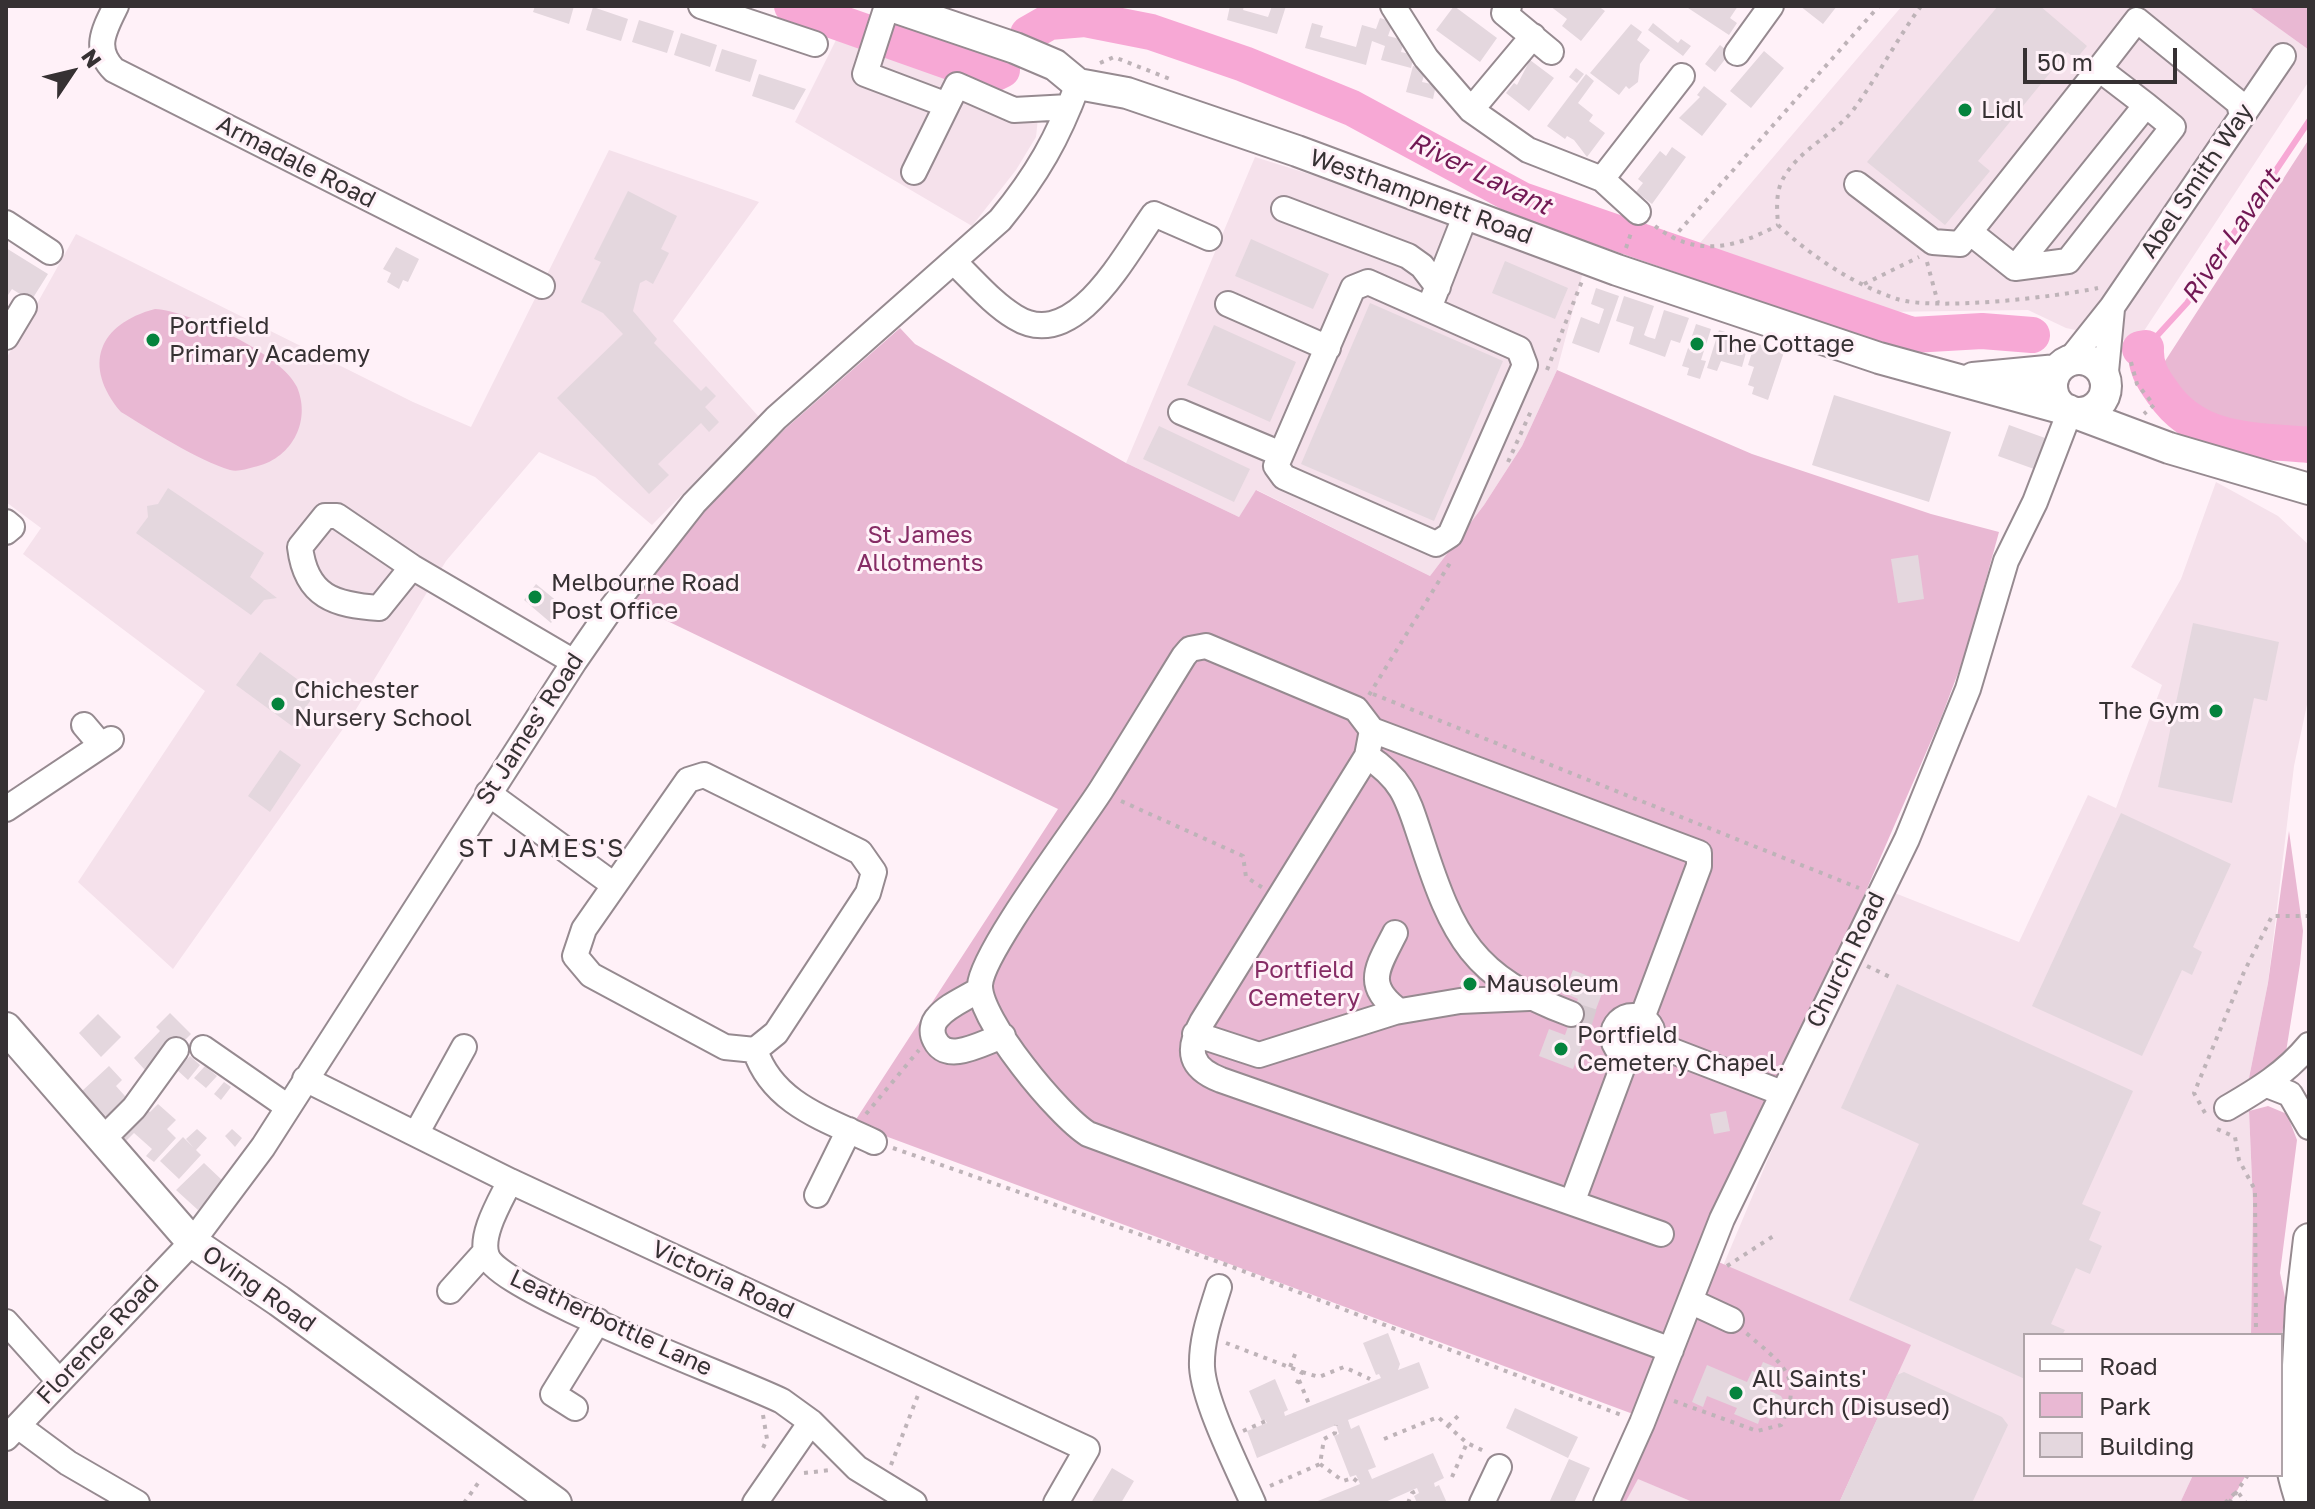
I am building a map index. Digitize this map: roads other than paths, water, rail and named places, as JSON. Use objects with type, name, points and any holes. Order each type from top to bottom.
[{"type":"highway","points":[[2303,1391],[2291,1434],[2292,1466],[2305,1503]]},
{"type":"highway","points":[[2279,1503],[2292,1466]]},
{"type":"main road","name":"Westhampnett Road","points":[[887,12],[1015,48],[1055,65],[1074,96],[1127,93],[1690,295],[1879,358],[2069,410],[2169,448],[2309,489]]},
{"type":"main road","points":[[2091,362],[2101,370],[2112,371],[2102,399],[2093,408],[2069,410],[2059,403],[2052,391],[2063,365],[2091,362]]},
{"type":"main road","name":"Westhampnett Road","points":[[1956,379],[2063,365]]},
{"type":"main road","name":"Westhampnett Road","points":[[2112,371],[2136,421],[2169,448]]},
{"type":"main road","name":"Westhampnett Road","points":[[2273,480],[2309,508]]},
{"type":"main road","name":"Oving Road","points":[[6,1028],[192,1242],[279,1301],[556,1503]]},
{"type":"main road","points":[[2303,1391],[2301,1307],[2309,1239]]},
{"type":"street","name":"Armadale Road","points":[[116,6],[100,45],[104,60],[114,70],[542,286]]},
{"type":"street","points":[[701,6],[815,44]]},
{"type":"street","points":[[1393,6],[1426,58],[1471,110],[1528,150],[1602,179],[1638,212]]},
{"type":"street","points":[[1471,110],[1542,44],[1504,13],[1509,6]]},
{"type":"street","points":[[1737,53],[1771,6]]},
{"type":"street","points":[[887,12],[865,74],[947,105]]},
{"type":"street","points":[[1857,184],[1939,245],[1960,244],[2142,13],[2239,103],[2241,112]]},
{"type":"street","name":"Abel Smith Way","points":[[2063,365],[2112,307],[2241,112],[2283,56]]},
{"type":"street","points":[[1971,233],[2015,268],[2068,261],[2094,231],[2173,127],[2099,69]]},
{"type":"street","points":[[1602,179],[1682,76]]},
{"type":"street","points":[[914,172],[957,85],[1014,110],[1074,96]]},
{"type":"street","name":"St James' Road","points":[[192,1242],[263,1147],[488,793],[610,610],[694,503],[776,418],[897,309],[955,263],[1000,220],[1031,182],[1057,139],[1074,96]]},
{"type":"street","points":[[2015,268],[2146,105]]},
{"type":"street","points":[[1284,209],[1408,256],[1422,266],[1433,298]]},
{"type":"street","points":[[955,263],[1016,319],[1041,327],[1064,321],[1082,309],[1154,214],[1209,238]]},
{"type":"street","points":[[1433,298],[1466,214]]},
{"type":"street","points":[[6,223],[50,252]]},
{"type":"street","points":[[1368,282],[1433,298],[1519,349],[1525,365],[1450,535],[1436,544],[1284,477],[1276,466],[1328,348],[1353,288],[1368,282]]},
{"type":"street","points":[[1228,304],[1328,348]]},
{"type":"street","points":[[6,337],[24,307]]},
{"type":"street","name":"Abel Smith Way","points":[[2112,307],[2112,371]]},
{"type":"street","name":"Church Road","points":[[1606,1503],[1642,1423],[1722,1219],[1907,839],[1968,689],[2006,561],[2035,502],[2069,410]]},
{"type":"street","points":[[1181,412],[1281,454]]},
{"type":"street","points":[[412,567],[379,608],[346,606],[323,596],[311,582],[302,562],[300,547],[325,516],[337,516],[412,567],[574,662]]},
{"type":"street","points":[[1003,1036],[958,1052],[944,1050],[936,1043],[933,1026],[938,1016],[980,989],[990,955],[1100,791],[1184,656],[1199,646],[1213,647],[1346,702],[1372,730],[1699,853],[1699,866],[1642,1018]]},
{"type":"street","points":[[6,809],[106,742],[84,725]]},
{"type":"street","points":[[1372,730],[1367,756],[1195,1034],[1191,1056],[1209,1075],[1573,1200],[1661,1234]]},
{"type":"street","points":[[1367,756],[1392,774],[1404,791],[1437,889],[1460,936],[1492,974],[1529,998],[1593,1021],[1642,1018],[1653,1032],[1652,1043],[1645,1052],[1627,1055],[1593,1021]]},
{"type":"street","points":[[694,776],[715,779],[860,852],[874,872],[868,893],[776,1033],[755,1050],[725,1047],[582,967],[575,956],[577,945],[614,885],[688,780],[694,776]]},
{"type":"street","points":[[488,793],[614,885]]},
{"type":"street","points":[[1395,933],[1375,980],[1380,998],[1399,1011]]},
{"type":"street","points":[[980,989],[1003,1036],[1067,1118],[1102,1141],[1671,1350]]},
{"type":"street","points":[[1195,1034],[1259,1055],[1399,1011],[1460,1001],[1529,998]]},
{"type":"street","points":[[1652,1043],[1782,1093]]},
{"type":"street","points":[[2216,1118],[2267,1085],[2295,1063],[2309,1045]]},
{"type":"street","points":[[416,1134],[464,1047]]},
{"type":"street","points":[[203,1048],[288,1107]]},
{"type":"street","points":[[103,1139],[134,1108],[176,1050]]},
{"type":"street","points":[[755,1050],[765,1077],[780,1092],[799,1107],[858,1134],[817,1195]]},
{"type":"street","points":[[1573,1200],[1627,1055]]},
{"type":"street","name":"Victoria Road","points":[[305,1079],[510,1181],[1087,1449],[1056,1503]]},
{"type":"street","points":[[2267,1085],[2290,1094],[2309,1127]]},
{"type":"street","name":"Leatherbottle Lane","points":[[510,1181],[491,1225],[485,1252],[493,1268],[555,1303],[759,1390],[811,1422],[857,1468],[914,1503]]},
{"type":"street","name":"Florence Road","points":[[12,1432],[192,1242]]},
{"type":"street","points":[[450,1291],[485,1252]]},
{"type":"street","points":[[1219,1287],[1205,1337],[1202,1369],[1214,1408],[1251,1499]]},
{"type":"street","points":[[1693,1294],[1731,1320]]},
{"type":"street","points":[[575,1408],[553,1394],[598,1321]]},
{"type":"street","points":[[6,1322],[59,1381]]},
{"type":"street","points":[[755,1503],[811,1422]]},
{"type":"street","points":[[12,1432],[137,1503]]},
{"type":"street","points":[[1482,1503],[1499,1467]]},
{"type":"waterway","name":"River Lavant","points":[[792,6],[990,76],[1002,70]]},
{"type":"waterway","name":"River Lavant","points":[[1028,34],[1049,22],[1085,19],[1151,32],[1244,64],[1352,108],[1522,200],[1912,335],[1982,331],[2032,335]]},
{"type":"waterway","name":"River Lavant","points":[[2146,348],[2187,303],[2309,121]]},
{"type":"waterway","name":"River Lavant","points":[[2140,349],[2146,348],[2150,372],[2163,393],[2193,422],[2228,436],[2248,440],[2309,445]]},
{"type":"tunnel","points":[[1571,1014],[1593,1021]]},
{"type":"place","name":"Lidl","points":[[1965,110]]},
{"type":"place","name":"Portfield Primary Academy","points":[[153,340]]},
{"type":"place","name":"The Cottage","points":[[1697,344]]},
{"type":"place","name":"Melbourne Road Post Office","points":[[535,597]]},
{"type":"place","name":"Chichester Nursery School","points":[[278,704]]},
{"type":"place","name":"The Gym","points":[[2216,711]]},
{"type":"place","name":"Mausoleum","points":[[1470,984]]},
{"type":"place","name":"Portfield Cemetery Chapel.","points":[[1561,1049]]},
{"type":"place","name":"All Saints' Church (Disused)","points":[[1736,1393]]},
{"type":"district","name":"ST JAMES'S","points":[[542,849]]},
{"type":"park label","name":"St James Allotments","points":[[920,549]]},
{"type":"park label","name":"Portfield Cemetery","points":[[1304,984]]}]
